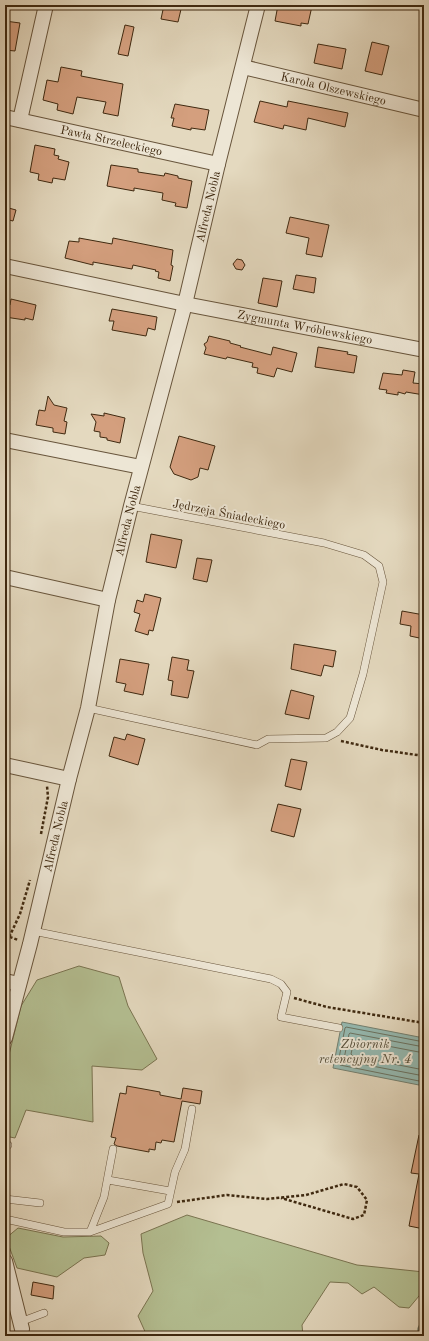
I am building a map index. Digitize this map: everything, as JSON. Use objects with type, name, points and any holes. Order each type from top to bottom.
[{"type":"street","points":[[20,120],[46,5]]},
{"type":"street","name":"Alfreda Nobla","points":[[5,1038],[88,708],[108,600],[131,506],[185,304],[258,5]]},
{"type":"street","name":"Karola Olszewskiego","points":[[243,67],[424,110]]},
{"type":"street","name":"Pawła Strzeleckiego","points":[[5,117],[218,164]]},
{"type":"street","points":[[5,266],[185,304]]},
{"type":"street","name":"Zygmunta Wróblewskiego","points":[[185,304],[424,350]]},
{"type":"street","points":[[5,440],[141,467]]},
{"type":"street","points":[[5,577],[108,600]]},
{"type":"street","points":[[5,764],[69,779]]},
{"type":"street","points":[[5,981],[19,984]]},
{"type":"street","points":[[5,1261],[21,1326]]},
{"type":"lane","name":"Jędrzeja Śniadeckiego","points":[[131,506],[324,543],[364,555],[379,566],[383,582],[363,674],[350,718],[337,732],[326,738]]},
{"type":"lane","points":[[88,708],[257,745],[268,739],[326,738]]},
{"type":"lane","points":[[33,931],[271,979],[281,984],[287,992],[281,1017],[339,1028]]},
{"type":"lane","points":[[5,1219],[64,1232],[90,1232],[168,1204],[175,1172],[184,1149],[192,1109]]},
{"type":"lane","points":[[90,1232],[104,1197],[113,1149]]},
{"type":"lane","points":[[108,1180],[170,1191]]},
{"type":"lane","points":[[5,1199],[40,1203]]},
{"type":"lane","points":[[21,1326],[44,1313]]},
{"type":"path","points":[[326,738],[382,750],[424,756]]},
{"type":"path","points":[[40,841],[48,797],[45,774]]},
{"type":"path","points":[[5,946],[20,914],[31,878]]},
{"type":"path","points":[[286,996],[327,1006],[424,1023]]},
{"type":"path","points":[[168,1204],[227,1195],[267,1199],[306,1195],[344,1184],[357,1187],[367,1200],[364,1215],[353,1219],[281,1198]]},
{"type":"green space","points":[[79,966],[119,977],[128,1006],[157,1059],[142,1070],[92,1066],[93,1122],[26,1110],[15,1138],[5,1136],[5,1071],[21,1006],[37,980]]},
{"type":"green space","points":[[187,1215],[357,1265],[424,1272],[424,1290],[409,1308],[399,1307],[374,1287],[362,1294],[348,1283],[330,1282],[302,1325],[303,1336],[210,1336],[207,1333],[204,1336],[147,1336],[138,1316],[153,1291],[143,1253],[141,1234]]},
{"type":"green space","points":[[18,1228],[63,1237],[101,1236],[109,1243],[105,1255],[84,1258],[57,1277],[17,1268],[6,1238]]},
{"type":"water","name":"Zbiornik retencyjny Nr. 4","points":[[342,1022],[424,1038],[424,1086],[333,1068]]},
{"type":"building","points":[[164,5],[182,5],[178,22],[161,19]]},
{"type":"building","points":[[278,5],[312,6],[308,24],[301,23],[301,26],[275,21]]},
{"type":"building","points":[[5,21],[20,23],[15,51],[5,50]]},
{"type":"building","points":[[125,25],[134,27],[128,56],[118,54]]},
{"type":"building","points":[[372,42],[389,46],[382,75],[365,71]]},
{"type":"building","points":[[318,44],[346,49],[342,69],[314,63]]},
{"type":"building","points":[[61,67],[82,71],[81,76],[123,84],[118,116],[103,113],[106,102],[77,97],[73,114],[57,110],[58,104],[43,100],[47,80],[58,82]]},
{"type":"building","points":[[260,101],[287,107],[288,101],[348,113],[345,127],[308,118],[306,130],[284,125],[283,129],[254,122]]},
{"type":"building","points":[[175,104],[209,110],[205,130],[191,128],[191,130],[172,126],[174,118],[171,118]]},
{"type":"building","points":[[35,145],[55,149],[54,155],[59,156],[58,159],[69,162],[65,180],[53,178],[52,183],[38,180],[39,174],[30,172]]},
{"type":"building","points":[[111,165],[138,169],[138,172],[164,176],[165,173],[192,181],[187,208],[175,206],[176,203],[162,200],[163,193],[134,188],[134,191],[107,186]]},
{"type":"building","points":[[5,207],[16,210],[13,221],[5,219]]},
{"type":"building","points":[[290,217],[329,225],[322,257],[306,254],[309,238],[286,233]]},
{"type":"building","points":[[79,238],[112,244],[113,238],[173,250],[171,265],[173,266],[170,281],[158,278],[159,272],[155,271],[156,270],[133,265],[132,269],[93,262],[93,265],[65,258],[69,241],[79,242]]},
{"type":"building","points":[[237,259],[242,260],[245,265],[242,270],[236,269],[233,264]]},
{"type":"building","points":[[296,275],[316,278],[314,293],[293,289]]},
{"type":"building","points":[[263,278],[282,281],[277,307],[258,303]]},
{"type":"building","points":[[11,299],[36,305],[33,320],[5,317],[7,304],[10,305]]},
{"type":"building","points":[[112,309],[157,317],[155,330],[148,328],[146,336],[112,330],[114,321],[109,321]]},
{"type":"building","points":[[209,336],[230,341],[230,343],[241,346],[240,347],[271,355],[273,347],[297,353],[292,372],[277,368],[274,377],[257,373],[258,368],[252,367],[253,363],[227,357],[226,359],[204,354],[206,348],[204,344],[207,342]]},
{"type":"building","points":[[318,347],[348,352],[347,354],[357,356],[354,373],[315,367]]},
{"type":"building","points":[[403,370],[415,372],[413,383],[424,384],[424,395],[398,392],[398,395],[386,393],[387,390],[379,389],[383,373],[402,375]]},
{"type":"building","points":[[48,396],[54,405],[67,408],[64,421],[67,422],[65,434],[53,432],[53,428],[36,425],[39,410],[45,411]]},
{"type":"building","points":[[104,413],[125,418],[120,443],[100,437],[100,432],[94,431],[96,422],[91,414],[104,416]]},
{"type":"building","points":[[179,436],[215,446],[208,470],[200,468],[198,477],[191,480],[174,474],[170,467]]},
{"type":"building","points":[[151,534],[182,540],[176,568],[146,562]]},
{"type":"building","points":[[197,558],[212,560],[207,582],[193,579]]},
{"type":"building","points":[[145,594],[161,598],[153,631],[149,630],[148,635],[135,631],[140,614],[134,612],[137,600],[143,602]]},
{"type":"building","points":[[402,611],[424,615],[424,639],[410,636],[411,626],[400,624]]},
{"type":"building","points":[[294,644],[336,651],[333,667],[324,665],[321,676],[291,669]]},
{"type":"building","points":[[172,657],[189,660],[187,670],[194,671],[188,698],[171,695],[173,681],[168,680]]},
{"type":"building","points":[[120,659],[149,664],[143,695],[124,691],[126,684],[116,682]]},
{"type":"building","points":[[291,690],[314,696],[309,719],[285,714]]},
{"type":"building","points":[[127,734],[145,739],[138,765],[109,756],[114,737],[125,740]]},
{"type":"building","points":[[291,759],[307,762],[301,790],[285,786]]},
{"type":"building","points":[[278,804],[301,809],[294,837],[271,831]]},
{"type":"building","points":[[127,1086],[160,1092],[160,1095],[181,1099],[183,1088],[202,1091],[200,1104],[182,1101],[174,1142],[162,1140],[161,1143],[156,1142],[155,1150],[149,1149],[149,1152],[117,1146],[114,1144],[116,1138],[111,1137],[120,1093],[126,1094]]},
{"type":"building","points":[[419,1135],[424,1135],[424,1229],[409,1226],[419,1174],[411,1173]]},
{"type":"building","points":[[33,1282],[54,1286],[53,1299],[31,1295]]},
{"type":"waterway","points":[[420,1336],[419,1328],[424,1322]]}]
